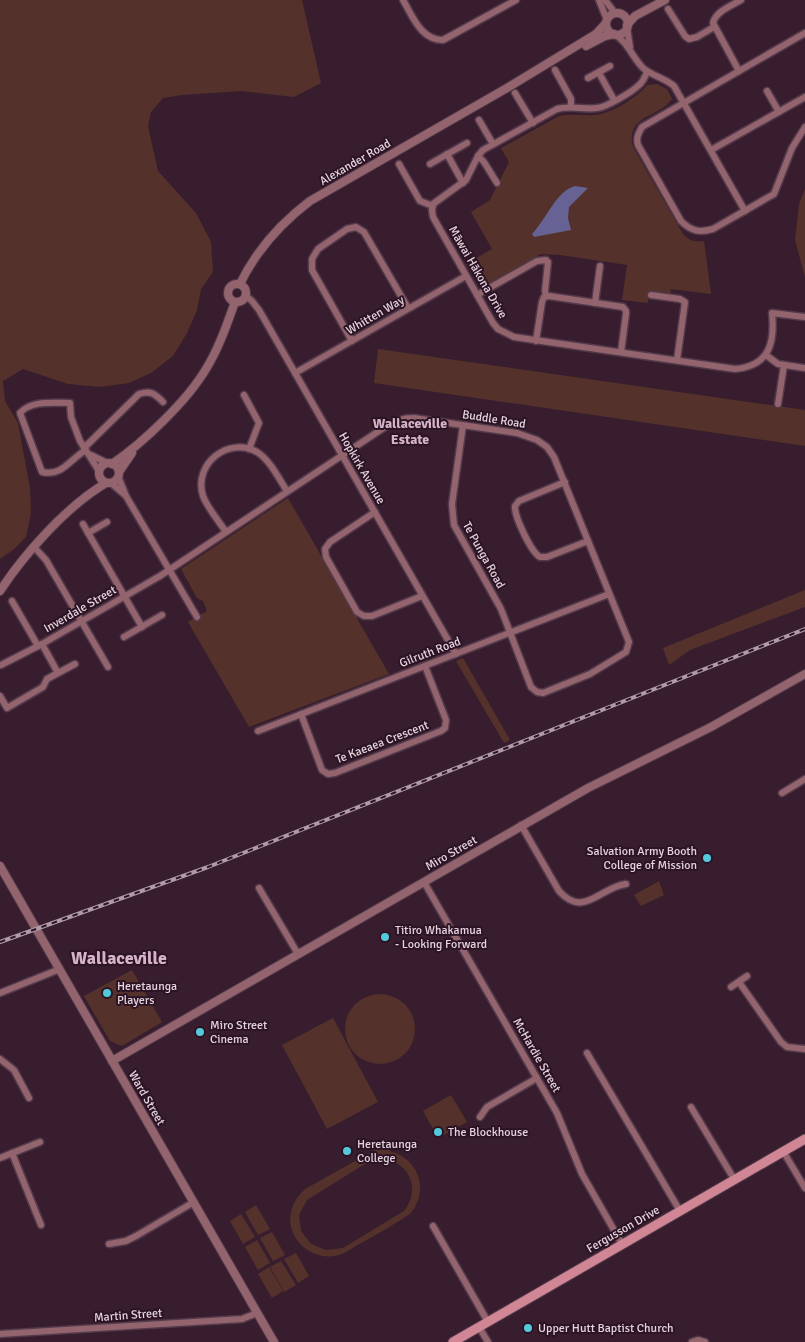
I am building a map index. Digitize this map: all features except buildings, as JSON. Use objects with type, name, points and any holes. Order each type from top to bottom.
[{"type":"main road","name":"Fergusson Drive","points":[[453,1342],[805,1138]]},
{"type":"street","points":[[404,0],[425,35],[437,40],[450,38],[516,0]]},
{"type":"street","points":[[599,0],[607,29],[623,40],[639,64],[647,72],[674,86],[745,211]]},
{"type":"street","points":[[606,0],[617,13],[626,19],[628,40],[632,53]]},
{"type":"street","name":"Alexander Road","points":[[240,284],[256,256],[270,238],[290,217],[310,201],[507,88],[596,34],[606,21],[617,13],[636,10],[659,0]]},
{"type":"street","name":"Alexander Road","points":[[507,88],[605,36],[620,34],[635,16],[665,0]]},
{"type":"street","points":[[739,71],[713,23],[716,15],[741,0]]},
{"type":"street","points":[[668,9],[685,36],[689,39],[697,37],[714,27]]},
{"type":"street","points":[[805,33],[642,127],[637,138],[638,145],[681,221],[696,231],[704,232],[745,211],[776,191],[792,148],[805,127]]},
{"type":"street","points":[[588,78],[610,66]]},
{"type":"street","points":[[555,70],[571,99],[572,106]]},
{"type":"street","points":[[598,72],[614,100]]},
{"type":"street","points":[[399,164],[420,201],[433,206],[436,200],[463,183],[483,150],[558,109],[572,106],[599,108],[640,85],[647,72]]},
{"type":"street","points":[[767,91],[779,112]]},
{"type":"street","points":[[515,93],[533,124]]},
{"type":"street","points":[[711,150],[805,97]]},
{"type":"street","points":[[479,120],[493,144]]},
{"type":"street","points":[[430,164],[467,143]]},
{"type":"street","points":[[448,154],[463,183]]},
{"type":"street","points":[[478,156],[484,162],[496,183]]},
{"type":"street","name":"Māwai Hākona Drive","points":[[433,206],[433,216],[477,295],[498,329],[514,338],[736,369],[753,365],[766,355]]},
{"type":"street","points":[[352,341],[316,277],[312,264],[314,253],[347,229],[356,227],[366,234],[408,308]]},
{"type":"street","points":[[477,295],[542,260],[548,262],[544,291],[546,296]]},
{"type":"street","points":[[596,303],[600,266]]},
{"type":"street","name":"Whitten Way","points":[[295,373],[466,276]]},
{"type":"street","points":[[240,284],[245,288],[246,296],[242,300],[235,302],[229,296],[228,290],[232,286],[240,284]]},
{"type":"street","points":[[651,295],[680,299],[685,302],[677,360]]},
{"type":"street","name":"Hopkirk Avenue","points":[[246,296],[259,310],[456,654]]},
{"type":"street","points":[[546,296],[623,307],[626,311],[621,352]]},
{"type":"street","points":[[536,340],[542,302],[546,296]]},
{"type":"street","points":[[0,591],[34,547],[80,501],[102,466],[109,464],[139,443],[200,379],[213,357],[235,302]]},
{"type":"street","points":[[805,318],[772,313],[772,339],[766,355],[778,364],[805,368]]},
{"type":"street","points":[[778,404],[784,365]]},
{"type":"street","points":[[126,496],[109,483],[102,481],[86,451],[71,417],[70,403],[40,404],[23,410],[20,414],[42,472],[48,473],[62,470],[86,451],[138,394],[154,393],[163,402]]},
{"type":"street","points":[[244,395],[259,423],[249,449]]},
{"type":"street","name":"Buddle Road","points":[[169,569],[391,422],[402,418],[414,418],[524,435],[536,440],[550,452],[565,482],[610,594]]},
{"type":"street","name":"Te Punga Road","points":[[463,426],[452,504],[452,520],[458,535],[501,609],[532,688],[539,693],[546,692],[593,673],[627,650],[629,642],[610,594]]},
{"type":"street","points":[[80,501],[109,483],[116,481],[139,443]]},
{"type":"street","points":[[226,532],[204,496],[202,488],[203,474],[209,462],[221,451],[236,447],[249,449],[264,457],[287,492]]},
{"type":"street","points":[[86,451],[116,466],[126,496],[197,617]]},
{"type":"street","points":[[565,482],[522,498],[516,503],[515,512],[533,550],[540,557],[547,557],[588,541]]},
{"type":"street","points":[[375,512],[330,542],[325,549],[326,557],[361,615],[372,616],[422,596]]},
{"type":"street","points":[[88,533],[107,522]]},
{"type":"street","points":[[83,524],[142,627]]},
{"type":"street","points":[[34,547],[46,560],[108,667]]},
{"type":"street","name":"Inverdale Street","points":[[0,666],[40,645],[169,569]]},
{"type":"street","name":"Gilruth Road","points":[[262,727],[301,714],[610,594]]},
{"type":"street","points":[[12,601],[58,673]]},
{"type":"street","points":[[124,637],[162,615]]},
{"type":"street","points":[[0,712],[43,687],[48,679],[74,664]]},
{"type":"street","name":"Te Kaeaea Crescent","points":[[301,714],[322,770],[330,774],[343,770],[445,728],[446,720],[424,666]]},
{"type":"street","name":"Miro Street","points":[[112,1061],[588,788],[727,718],[805,674]]},
{"type":"street","points":[[0,696],[7,708]]},
{"type":"street","points":[[782,792],[805,779]]},
{"type":"street","points":[[521,826],[558,891],[564,897],[583,902],[619,884],[626,884]]},
{"type":"street","name":"Ward Street","points":[[0,866],[274,1342]]},
{"type":"street","name":"McHardie Street","points":[[424,882],[557,1113],[582,1174],[622,1244]]},
{"type":"street","points":[[259,888],[298,954]]},
{"type":"street","points":[[0,993],[60,969]]},
{"type":"street","points":[[731,987],[747,976]]},
{"type":"street","points":[[739,982],[781,1042],[787,1046],[805,1049]]},
{"type":"street","points":[[587,1053],[680,1211]]},
{"type":"street","points":[[0,1059],[14,1070],[30,1098]]},
{"type":"street","points":[[480,1117],[486,1107],[537,1078]]},
{"type":"street","points":[[691,1108],[734,1179]]},
{"type":"street","points":[[0,1158],[40,1142]]},
{"type":"street","points":[[784,1151],[805,1188]]},
{"type":"street","points":[[12,1153],[40,1225]]},
{"type":"street","points":[[798,1176],[804,1172]]},
{"type":"street","points":[[109,1244],[136,1236],[194,1202]]},
{"type":"street","points":[[433,1226],[488,1322]]},
{"type":"street","name":"Martin Street","points":[[0,1334],[242,1319],[257,1313]]},
{"type":"street","points":[[479,1327],[488,1342]]},
{"type":"street","points":[[692,1342],[698,1340],[705,1342]]},
{"type":"shaded area","points":[[0,0],[302,0],[321,83],[294,97],[241,91],[163,98],[151,112],[148,126],[158,171],[196,213],[211,242],[213,272],[201,289],[197,310],[187,333],[173,356],[151,373],[129,383],[100,387],[68,384],[23,369],[3,381],[5,401],[18,423],[30,488],[31,513],[26,537],[13,550],[0,559]]},
{"type":"shaded area","points":[[657,84],[667,89],[672,99],[638,123],[632,137],[633,147],[683,234],[692,240],[704,241],[711,294],[671,289],[670,295],[649,292],[648,303],[622,300],[627,265],[541,254],[482,288],[466,264],[492,249],[471,212],[490,200],[509,162],[501,148],[559,116],[594,115],[607,112],[630,100],[647,85]]},
{"type":"shaded area","points":[[575,186],[588,188],[569,207],[568,218],[571,230],[534,237],[532,234],[557,200],[568,189]]},
{"type":"shaded area","points":[[805,189],[805,277],[795,240],[799,204]]},
{"type":"shaded area","points":[[378,349],[805,410],[805,446],[374,383]]},
{"type":"shaded area","points":[[288,498],[389,674],[249,727],[188,622],[207,611],[203,601],[197,598],[181,569]]},
{"type":"shaded area","points":[[805,590],[805,607],[690,650],[669,665],[663,648]]},
{"type":"shaded area","points":[[463,658],[510,740],[504,743],[456,661]]},
{"type":"shaded area","points":[[659,881],[664,895],[641,906],[634,895]]},
{"type":"shaded area","points":[[132,970],[162,1022],[122,1046],[110,1041],[84,996]]},
{"type":"shaded area","points":[[380,994],[393,997],[405,1004],[412,1016],[415,1029],[412,1042],[405,1054],[393,1061],[380,1064],[367,1061],[355,1054],[348,1042],[345,1029],[348,1016],[355,1004],[367,997]]},
{"type":"shaded area","points":[[333,1018],[378,1102],[327,1129],[282,1045]]},
{"type":"shaded area","points":[[451,1095],[467,1122],[438,1138],[423,1111]]},
{"type":"shaded area","points":[[391,1141],[395,1147],[389,1151],[408,1161],[418,1176],[420,1186],[416,1205],[410,1214],[345,1252],[331,1256],[316,1254],[303,1247],[291,1227],[291,1211],[295,1201],[305,1189]],"holes":[[[378,1159],[397,1163],[404,1169],[412,1184],[410,1202],[404,1211],[343,1248],[326,1250],[311,1244],[301,1231],[299,1215],[307,1200],[368,1162]]]},
{"type":"shaded area","points":[[256,1205],[270,1229],[258,1235],[245,1212]]},
{"type":"shaded area","points":[[241,1214],[255,1237],[243,1244],[230,1221]]},
{"type":"shaded area","points":[[272,1232],[285,1255],[273,1261],[260,1238]]},
{"type":"shaded area","points":[[257,1240],[270,1263],[258,1270],[245,1247]]},
{"type":"shaded area","points":[[296,1253],[309,1276],[298,1283],[284,1259]]},
{"type":"shaded area","points":[[281,1261],[296,1285],[284,1292],[270,1267]]},
{"type":"shaded area","points":[[269,1267],[283,1291],[272,1298],[258,1274]]},
{"type":"railway","points":[[0,942],[208,867],[805,629]]},
{"type":"place","name":"Salvation Army Booth College of Mission","points":[[707,858]]},
{"type":"place","name":"Titiro Whakamua - Looking Forward","points":[[385,937]]},
{"type":"place","name":"Heretaunga Players","points":[[107,993]]},
{"type":"place","name":"Miro Street Cinema","points":[[200,1032]]},
{"type":"place","name":"The Blockhouse","points":[[438,1132]]},
{"type":"place","name":"Heretaunga College","points":[[347,1151]]},
{"type":"place","name":"Upper Hutt Baptist Church","points":[[528,1328]]},
{"type":"district","name":"Wallaceville Estate","points":[[410,432]]},
{"type":"district","name":"Wallaceville","points":[[119,958]]}]
